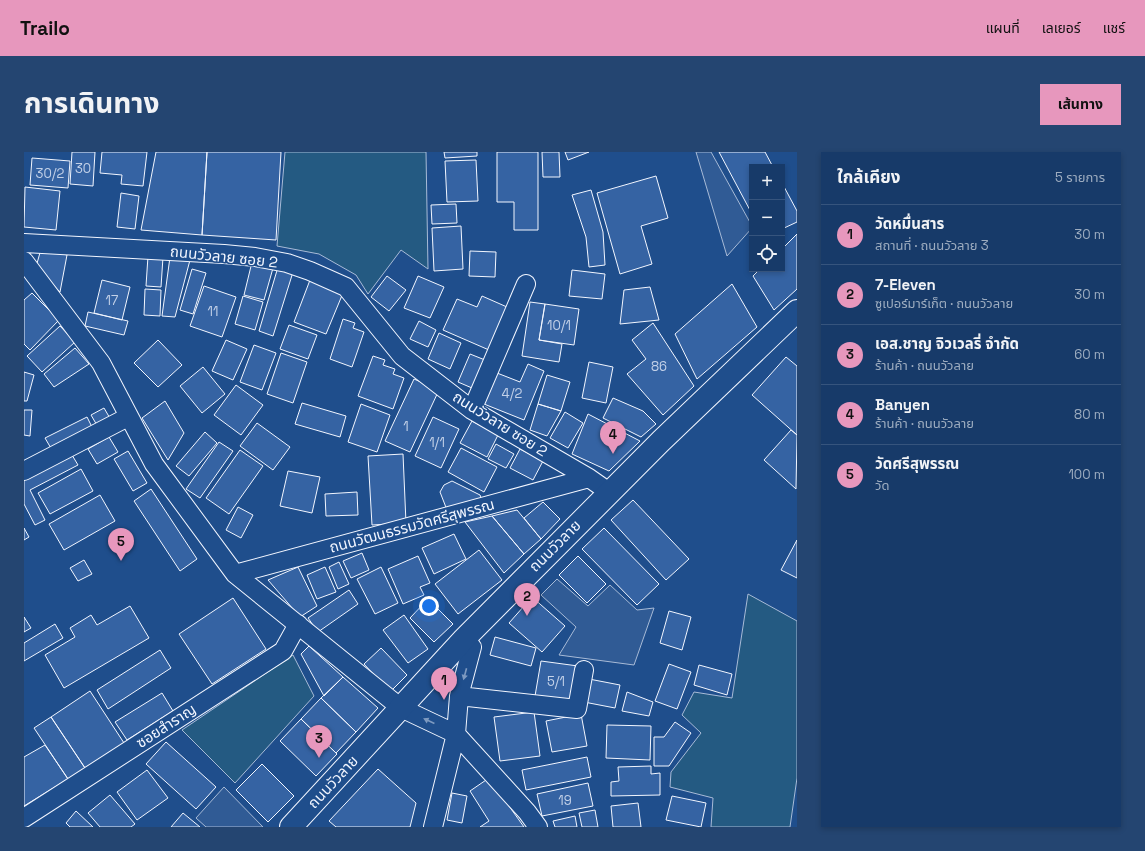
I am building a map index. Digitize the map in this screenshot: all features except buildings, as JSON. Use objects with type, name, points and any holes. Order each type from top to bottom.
[{"type":"street","name":"ถนนวัวลาย ซอย 2","points":[[24,243],[255,257],[287,263],[310,271],[346,287],[402,356],[472,410],[589,478],[609,492]]},
{"type":"street","points":[[24,261],[101,363],[154,464],[235,574],[401,708],[456,734],[527,812],[538,827]]},
{"type":"street","points":[[472,410],[526,284]]},
{"type":"street","name":"ถนนวัวลาย","points":[[291,827],[464,639],[698,404],[795,316]]},
{"type":"street","points":[[24,471],[128,417]]},
{"type":"street","name":"ถนนวัฒนธรรมวัดศรีสุพรรณ","points":[[235,574],[589,478]]},
{"type":"street","name":"ซอยสำราญ","points":[[24,818],[283,651],[298,624]]},
{"type":"street","points":[[433,827],[456,734],[460,696],[472,647],[464,639]]},
{"type":"street","points":[[460,696],[581,709],[584,670]]},
{"type":"shaded area","points":[[285,152],[426,152],[428,269],[401,250],[368,294],[356,275],[319,254],[277,246]]},
{"type":"shaded area","points":[[696,152],[711,152],[749,221],[749,231],[727,256]]},
{"type":"shaded area","points":[[557,579],[588,606],[610,585],[637,610],[654,608],[634,665],[559,655],[576,627],[541,595]]},
{"type":"shaded area","points":[[748,594],[797,621],[797,778],[790,827],[711,827],[713,798],[670,787],[671,772],[701,733],[682,715],[694,692],[732,698]]},
{"type":"shaded area","points":[[293,655],[314,696],[235,783],[182,730]]},
{"type":"shaded area","points":[[224,787],[263,827],[206,827],[196,818]]},
{"type":"place","name":"Banyen","points":[[613,454]]},
{"type":"place","name":"วัดศรีสุพรรณ","points":[[121,561]]},
{"type":"place","name":"7-Eleven","points":[[527,616]]},
{"type":"place","name":"วัดหมื่นสาร","points":[[444,700]]},
{"type":"place","name":"เอส.ชาญ จิวเวลรี่ จำกัด","points":[[319,758]]}]
